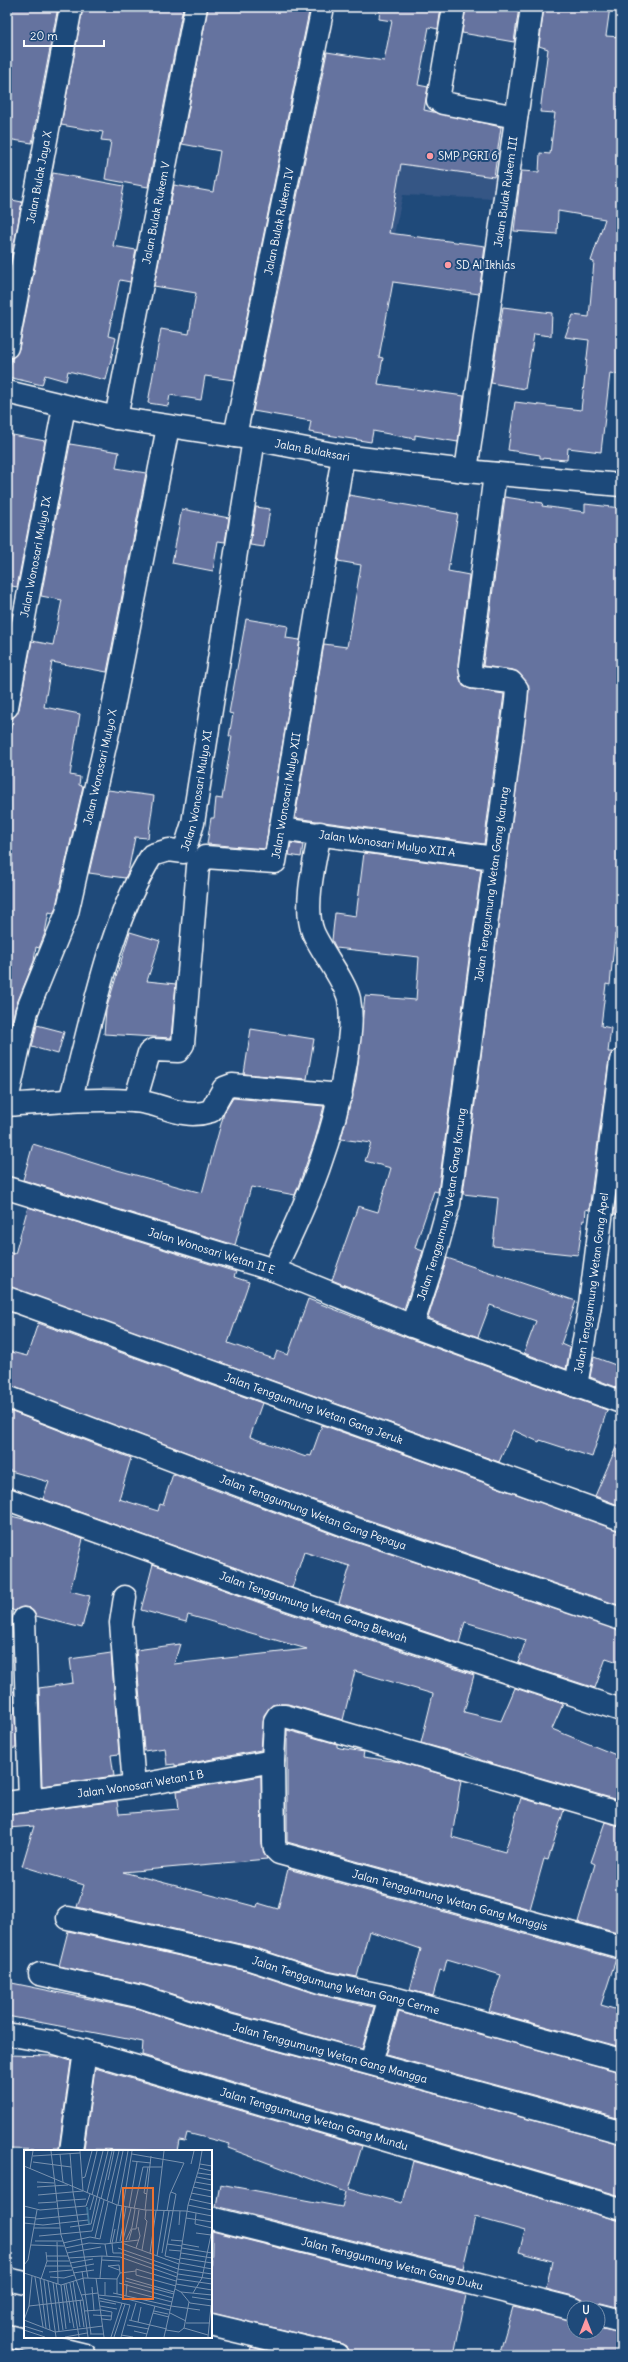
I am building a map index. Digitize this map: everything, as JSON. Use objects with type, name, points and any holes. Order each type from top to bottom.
[{"type":"street","name":"Jalan Bulak Jaya X","points":[[7,347],[71,7]]},
{"type":"street","name":"Jalan Bulak Rukem V","points":[[116,418],[196,7]]},
{"type":"street","name":"Jalan Bulak Rukem IV","points":[[245,438],[323,7]]},
{"type":"street","points":[[454,7],[438,100],[443,103],[516,116]]},
{"type":"street","name":"Jalan Bulak Rukem III","points":[[466,471],[532,7]]},
{"type":"street","name":"Jalan Bulaksari","points":[[7,392],[64,407],[116,418],[245,438],[343,456],[466,471],[621,485]]},
{"type":"street","name":"Jalan Wonosari Mulyo IX","points":[[7,707],[64,407]]},
{"type":"street","name":"Jalan Wonosari Mulyo X","points":[[7,1100],[27,1011],[67,913],[109,728],[168,427]]},
{"type":"street","name":"Jalan Wonosari Mulyo XI","points":[[70,1101],[115,935],[141,872],[152,855],[169,850],[184,852],[193,823],[245,438]]},
{"type":"street","name":"Jalan Wonosari Mulyo XII","points":[[205,857],[275,862],[343,456]]},
{"type":"street","name":"Jalan Tenggumung Wetan Gang Karung","points":[[412,1326],[433,1262],[449,1204],[517,689],[511,682],[472,677],[470,666],[495,474]]},
{"type":"street","name":"Jalan Wonosari Mulyo XII A","points":[[280,829],[320,833],[494,858]]},
{"type":"street","points":[[274,1270],[312,1189],[341,1095],[351,1021],[348,997],[313,931],[311,919],[311,880],[320,833]]},
{"type":"street","points":[[135,1101],[149,1053],[153,1050],[178,1050],[183,1044],[197,874],[198,866],[205,857],[184,852]]},
{"type":"street","name":"Jalan Tenggumung Wetan Gang Apel","points":[[576,1386],[590,1304],[621,1061]]},
{"type":"street","points":[[7,1105],[70,1101],[135,1101],[180,1114],[199,1115],[211,1111],[224,1088],[232,1085],[341,1095]]},
{"type":"street","name":"Jalan Wonosari Wetan II E","points":[[7,1188],[274,1270],[412,1326],[621,1402]]},
{"type":"street","name":"Jalan Tenggumung Wetan Gang Jeruk","points":[[7,1298],[621,1519]]},
{"type":"street","name":"Jalan Tenggumung Wetan Gang Pepaya","points":[[7,1397],[347,1526],[621,1619]]},
{"type":"street","name":"Jalan Tenggumung Wetan Gang Blewah","points":[[7,1499],[290,1600],[621,1710]]},
{"type":"street","points":[[125,1597],[121,1623],[134,1786]]},
{"type":"street","points":[[24,1620],[30,1800]]},
{"type":"street","points":[[273,1761],[275,1721],[278,1716],[285,1716],[621,1814]]},
{"type":"street","name":"Jalan Wonosari Wetan I B","points":[[7,1803],[134,1786],[273,1761]]},
{"type":"street","name":"Jalan Tenggumung Wetan Gang Manggis","points":[[273,1761],[274,1843],[275,1848],[279,1852],[621,1947]]},
{"type":"street","name":"Jalan Tenggumung Wetan Gang Cerme","points":[[68,1918],[250,1959],[324,1983],[390,1996],[621,2060]]},
{"type":"street","name":"Jalan Tenggumung Wetan Gang Mangga","points":[[40,1974],[142,1997],[228,2025],[621,2132]]},
{"type":"street","points":[[371,2063],[390,1996]]},
{"type":"street","name":"Jalan Tenggumung Wetan Gang Mundu","points":[[7,2034],[52,2042],[621,2209]]},
{"type":"street","points":[[71,2150],[85,2052]]},
{"type":"street","name":"Jalan Tenggumung Wetan Gang Duku","points":[[212,2218],[566,2307]]},
{"type":"street","points":[[7,2279],[24,2283]]},
{"type":"street","points":[[606,2317],[621,2321]]},
{"type":"street","points":[[212,2325],[337,2355]]},
{"type":"street","points":[[7,2336],[85,2355]]},
{"type":"shaded area","name":"SMP PGRI 6","points":[[366,99],[508,118],[497,199],[403,195],[385,274]]},
{"type":"building","points":[[7,7],[58,7],[32,143],[7,139]]},
{"type":"building","points":[[83,7],[183,7],[148,187],[105,179],[111,141],[101,140],[103,132],[61,125]]},
{"type":"building","points":[[208,7],[310,7],[234,380],[205,376],[201,400],[170,395],[168,406],[148,403],[161,329],[189,334],[196,293],[154,286],[174,185],[213,192],[220,151],[182,144]]},
{"type":"building","points":[[380,7],[441,7],[438,29],[429,27],[418,85],[428,87],[424,110],[501,127],[494,177],[401,164],[389,233],[485,246],[479,294],[393,282],[379,357],[383,358],[378,384],[464,396],[458,442],[415,435],[415,439],[373,431],[371,442],[309,432],[311,421],[253,411],[327,52],[384,61],[392,21],[379,19]]},
{"type":"building","points":[[466,7],[519,7],[514,42],[462,33]]},
{"type":"building","points":[[544,7],[610,7],[606,36],[621,37],[621,375],[610,373],[601,452],[568,448],[567,460],[540,458],[540,455],[508,450],[515,402],[581,410],[589,340],[565,337],[573,315],[589,317],[594,262],[591,261],[605,219],[558,211],[557,234],[514,231],[521,171],[539,172],[540,153],[550,154],[555,113],[540,112],[548,49],[539,46]]},
{"type":"building","points":[[53,173],[124,186],[113,246],[136,250],[130,282],[120,280],[119,282],[108,336],[116,338],[106,380],[68,371],[66,381],[45,375],[42,385],[8,377],[12,358],[19,349]]},
{"type":"building","points":[[7,199],[22,202],[9,271],[7,271]]},
{"type":"building","points":[[503,307],[552,313],[551,336],[534,334],[525,389],[491,383]]},
{"type":"building","points":[[7,434],[45,441],[17,587],[7,585]]},
{"type":"building","points":[[70,444],[119,452],[116,468],[146,473],[107,672],[52,662],[44,707],[80,714],[70,775],[80,777],[79,785],[83,786],[55,910],[53,913],[49,912],[45,933],[39,948],[36,947],[34,961],[15,1008],[7,1043],[7,748],[13,718],[19,709],[32,641],[53,645],[62,600],[41,596]]},
{"type":"building","points":[[349,495],[458,514],[448,571],[469,575],[458,664],[460,679],[463,686],[470,689],[504,694],[484,844],[295,818],[324,644],[347,647],[361,565],[338,561]]},
{"type":"building","points":[[505,497],[543,503],[542,506],[585,512],[585,504],[621,508],[621,922],[620,934],[615,934],[610,985],[606,984],[601,1026],[611,1028],[608,1052],[612,1052],[609,1059],[589,1210],[586,1209],[585,1221],[583,1220],[578,1255],[493,1246],[498,1198],[463,1194],[529,690],[526,681],[513,670],[483,666]]},
{"type":"building","points":[[256,507],[270,509],[264,547],[250,545]]},
{"type":"building","points":[[182,509],[229,518],[225,542],[218,541],[213,571],[172,563]]},
{"type":"building","points":[[246,619],[288,626],[286,638],[300,640],[265,849],[207,844],[211,818],[214,818],[216,798],[222,799],[232,736],[229,736],[233,714],[229,713]]},
{"type":"building","points":[[108,790],[154,796],[148,838],[135,837],[128,872],[125,878],[89,873]]},
{"type":"building","points":[[291,843],[303,845],[301,857],[289,855]]},
{"type":"building","points":[[364,853],[481,869],[438,1192],[434,1191],[415,1248],[423,1251],[404,1309],[332,1280],[358,1206],[378,1212],[391,1168],[365,1161],[371,1143],[341,1139],[356,1080],[365,996],[416,1000],[419,957],[336,948],[332,940],[335,913],[356,916]]},
{"type":"building","points":[[130,932],[160,941],[147,981],[176,984],[171,1038],[104,1034],[106,1010]]},
{"type":"building","points":[[37,1025],[64,1032],[58,1054],[32,1047]]},
{"type":"building","points":[[251,1029],[314,1039],[307,1079],[244,1074]]},
{"type":"building","points":[[233,1098],[324,1106],[315,1140],[295,1195],[251,1187],[235,1245],[23,1180],[33,1144],[106,1167],[202,1193],[224,1113]]},
{"type":"building","points":[[621,1160],[621,1215],[614,1214]]},
{"type":"building","points":[[28,1207],[236,1272],[234,1277],[249,1282],[228,1343],[274,1359],[277,1351],[288,1355],[308,1299],[408,1338],[607,1410],[592,1457],[540,1440],[539,1442],[513,1430],[499,1462],[7,1286],[7,1252],[15,1254]]},
{"type":"building","points":[[447,1258],[576,1301],[561,1344],[570,1348],[566,1369],[524,1353],[536,1321],[490,1305],[478,1337],[428,1318]]},
{"type":"building","points":[[38,1323],[262,1403],[250,1437],[261,1441],[306,1457],[307,1455],[311,1456],[322,1425],[621,1531],[621,1606],[351,1514],[7,1385],[7,1351],[27,1356]]},
{"type":"building","points":[[594,1357],[621,1367],[621,1389],[590,1377]]},
{"type":"building","points":[[7,1410],[131,1458],[119,1499],[158,1511],[160,1504],[163,1505],[173,1474],[343,1538],[621,1631],[621,1663],[606,1658],[595,1688],[518,1663],[526,1640],[465,1622],[459,1643],[339,1603],[350,1566],[304,1552],[292,1588],[43,1499],[49,1482],[7,1470]]},
{"type":"building","points":[[621,1436],[621,1506],[595,1496]]},
{"type":"building","points":[[7,1515],[36,1522],[83,1539],[70,1591],[90,1596],[82,1628],[36,1616],[30,1608],[23,1607],[15,1611],[7,1608]]},
{"type":"building","points":[[153,1564],[285,1612],[474,1675],[464,1712],[501,1721],[515,1688],[563,1704],[552,1729],[621,1757],[621,1801],[483,1761],[465,1753],[465,1755],[421,1743],[433,1694],[355,1671],[343,1720],[288,1704],[272,1705],[264,1715],[261,1750],[175,1766],[175,1764],[167,1765],[165,1748],[144,1751],[136,1650],[180,1644],[174,1664],[307,1649],[188,1615],[186,1622],[141,1610]]},
{"type":"building","points":[[111,1653],[119,1754],[111,1755],[114,1776],[42,1786],[39,1688],[73,1683],[70,1659]]},
{"type":"building","points":[[14,1691],[16,1748],[7,1749],[7,1692]]},
{"type":"building","points":[[287,1730],[337,1744],[337,1747],[340,1748],[364,1752],[363,1757],[400,1762],[461,1780],[452,1837],[505,1852],[521,1798],[564,1810],[548,1860],[544,1859],[530,1909],[287,1842]]},
{"type":"building","points":[[261,1776],[262,1843],[267,1859],[123,1872],[257,1907],[258,1903],[278,1909],[288,1869],[616,1959],[601,2005],[621,2011],[621,2047],[489,2011],[501,1975],[447,1959],[444,1971],[440,1970],[433,1996],[410,1990],[421,1949],[369,1931],[357,1977],[327,1971],[253,1947],[77,1907],[84,1885],[22,1866],[34,1826],[7,1828],[7,1815],[117,1801],[119,1814],[179,1809],[177,1791]]},
{"type":"building","points":[[605,1822],[621,1826],[621,1934],[578,1922],[595,1864],[591,1862]]},
{"type":"building","points":[[68,1931],[247,1971],[320,1995],[374,2007],[362,2049],[232,2013],[145,1985],[59,1966]]},
{"type":"building","points":[[7,1982],[139,2009],[225,2037],[621,2144],[621,2196],[142,2055],[143,2042],[7,2016]]},
{"type":"building","points":[[399,2012],[621,2072],[621,2119],[386,2055]]},
{"type":"building","points":[[7,2055],[56,2056],[71,2061],[59,2148],[54,2148],[54,2150],[7,2149]]},
{"type":"building","points":[[95,2068],[362,2146],[349,2189],[402,2203],[413,2161],[621,2221],[621,2308],[606,2304],[606,2300],[583,2300],[546,2289],[552,2261],[519,2252],[525,2231],[475,2217],[463,2268],[216,2206],[220,2184],[342,2207],[346,2192],[228,2148],[230,2144],[187,2133],[185,2141],[179,2140],[177,2150],[84,2149]]},
{"type":"building","points":[[212,2231],[466,2295],[454,2355],[349,2355],[346,2346],[340,2343],[212,2313]]},
{"type":"building","points":[[513,2307],[566,2319],[566,2340],[606,2340],[606,2330],[621,2333],[621,2355],[499,2355]]},
{"type":"building","points":[[251,2347],[283,2355],[249,2355]]},
{"type":"place","name":"SMP PGRI 6","points":[[430,156]]},
{"type":"place","name":"SD Al Ikhlas","points":[[448,265]]}]
